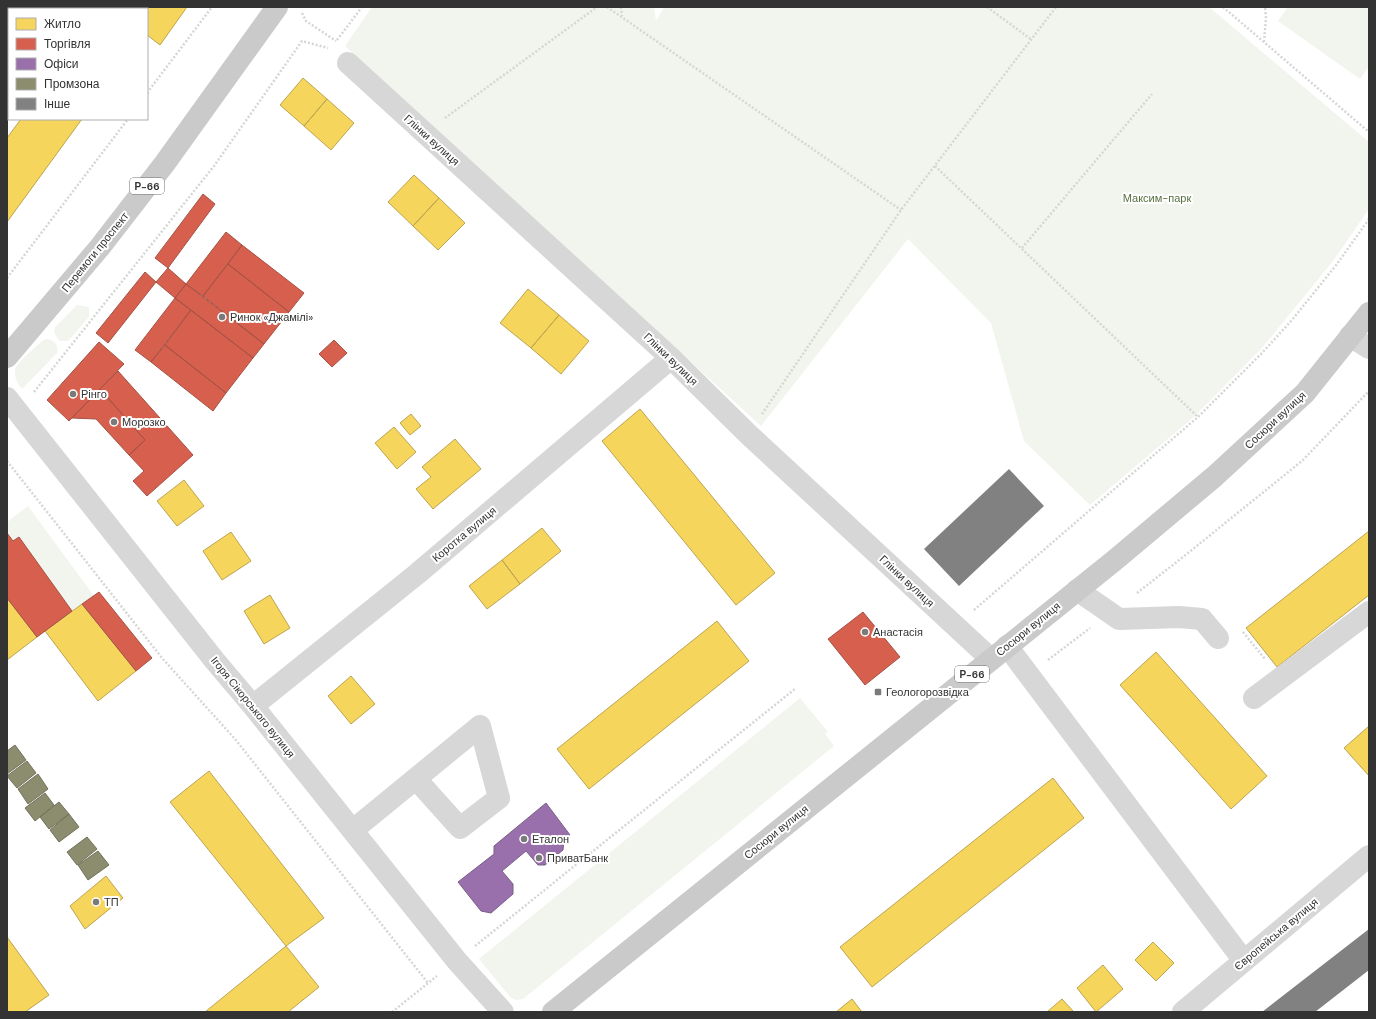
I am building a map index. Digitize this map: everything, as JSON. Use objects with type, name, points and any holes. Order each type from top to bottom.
[{"type":"main road","name":"Перемоги проспект","points":[[7,357],[100,247],[160,169],[277,7]]},
{"type":"main road","name":"Сосюри вулиця","points":[[553,1012],[1078,590],[1215,476],[1305,393],[1369,313]]},
{"type":"street","name":"Глінки вулиця","points":[[348,63],[671,358],[748,434],[955,626],[999,653],[1028,675],[1244,961]]},
{"type":"street","points":[[1350,336],[1369,348]]},
{"type":"street","name":"Коротка вулиця","points":[[253,706],[416,574],[671,358]]},
{"type":"street","name":"Ігоря Сікорського вулиця","points":[[7,398],[215,661],[253,706],[457,961],[503,1012]]},
{"type":"street","points":[[1078,590],[1119,619],[1179,617],[1202,619],[1218,638]]},
{"type":"street","points":[[1254,698],[1369,612]]},
{"type":"street","points":[[353,830],[416,779]]},
{"type":"street","name":"Європейська вулиця","points":[[1183,1012],[1369,856]]},
{"type":"path","points":[[148,92],[212,7]]},
{"type":"path","points":[[299,7],[306,21],[336,41]]},
{"type":"path","points":[[333,45],[362,7]]},
{"type":"path","points":[[424,134],[597,7]]},
{"type":"path","points":[[607,7],[902,210]]},
{"type":"path","points":[[621,7],[622,17]]},
{"type":"path","points":[[987,7],[1032,40]]},
{"type":"path","points":[[748,434],[902,210],[1056,7]]},
{"type":"path","points":[[1222,7],[1369,132]]},
{"type":"path","points":[[1264,42],[1266,18],[1265,7]]},
{"type":"path","points":[[32,394],[214,166],[302,41],[331,49]]},
{"type":"path","points":[[1022,248],[1152,94]]},
{"type":"path","points":[[7,278],[127,120]]},
{"type":"path","points":[[935,166],[1198,418]]},
{"type":"path","points":[[955,626],[1198,418],[1262,354],[1292,320],[1337,264],[1369,219]]},
{"type":"path","points":[[1028,675],[1183,557],[1302,461],[1369,390]]},
{"type":"path","points":[[7,461],[162,658],[235,739],[428,983]]},
{"type":"path","points":[[392,1012],[796,688]]},
{"type":"green space","name":"Максим-парк","points":[[372,7],[654,7],[656,21],[664,7],[1209,7],[1369,142],[1369,209],[1333,261],[1262,348],[1196,415],[1090,505],[1024,441],[991,323],[908,239],[761,426],[345,46]]},
{"type":"green space","points":[[1288,7],[1369,7],[1369,66],[1360,79],[1278,21]]},
{"type":"green space","points":[[77,305],[89,307],[89,317],[68,341],[60,341],[56,336],[54,329]]},
{"type":"green space","points":[[49,339],[55,343],[57,353],[22,389],[16,378],[16,367],[42,341]]},
{"type":"green space","points":[[28,506],[94,596],[72,611],[19,537],[13,541],[7,533],[7,522]]},
{"type":"green space","points":[[800,698],[828,732],[825,734],[834,746],[523,999],[517,1000],[511,998],[479,959]]},
{"type":"building: Житло","points":[[108,7],[187,7],[160,45],[148,36],[148,8]]},
{"type":"building: Житло","points":[[303,78],[327,99],[304,126],[280,105]]},
{"type":"building: Житло","points":[[327,99],[354,123],[331,150],[304,126]]},
{"type":"building: Житло","points":[[20,120],[81,120],[7,222],[7,138]]},
{"type":"building: Житло","points":[[414,175],[439,198],[413,226],[388,202]]},
{"type":"building: Житло","points":[[439,198],[465,223],[438,250],[413,226]]},
{"type":"building: Житло","points":[[528,289],[559,315],[531,348],[500,323]]},
{"type":"building: Житло","points":[[559,315],[589,341],[561,374],[531,348]]},
{"type":"building: Житло","points":[[640,409],[775,573],[736,605],[602,441]]},
{"type":"building: Житло","points":[[411,414],[421,426],[410,435],[400,423]]},
{"type":"building: Житло","points":[[394,427],[416,452],[397,469],[375,443]]},
{"type":"building: Житло","points":[[455,439],[481,469],[433,509],[416,489],[431,477],[422,467]]},
{"type":"building: Житло","points":[[184,480],[204,506],[177,526],[157,501]]},
{"type":"building: Житло","points":[[542,528],[561,551],[520,584],[502,560]]},
{"type":"building: Житло","points":[[1369,531],[1369,595],[1277,667],[1246,628]]},
{"type":"building: Житло","points":[[231,532],[251,561],[222,580],[203,551]]},
{"type":"building: Житло","points":[[502,560],[520,584],[487,609],[469,586]]},
{"type":"building: Житло","points":[[270,595],[290,628],[264,644],[244,611]]},
{"type":"building: Житло","points":[[7,598],[37,637],[7,660]]},
{"type":"building: Житло","points":[[82,604],[136,671],[98,701],[45,631]]},
{"type":"building: Житло","points":[[717,621],[749,661],[589,789],[557,749]]},
{"type":"building: Житло","points":[[1156,652],[1267,776],[1231,809],[1120,685]]},
{"type":"building: Житло","points":[[351,676],[375,704],[351,724],[328,696]]},
{"type":"building: Житло","points":[[1369,726],[1369,776],[1344,748]]},
{"type":"building: Житло","points":[[209,771],[324,918],[286,946],[170,802]]},
{"type":"building: Житло","points":[[1053,778],[1084,818],[872,987],[840,947]]},
{"type":"building: Житло","name":"ТП","points":[[106,876],[123,898],[85,929],[70,906]]},
{"type":"building: Житло","points":[[7,937],[49,995],[25,1012],[7,1012]]},
{"type":"building: Житло","points":[[1153,942],[1174,963],[1156,981],[1135,960]]},
{"type":"building: Житло","points":[[286,946],[319,987],[288,1012],[205,1012]]},
{"type":"building: Житло","points":[[1103,965],[1123,989],[1096,1012],[1077,988]]},
{"type":"building: Житло","points":[[852,999],[862,1012],[836,1012]]},
{"type":"building: Житло","points":[[1062,999],[1074,1012],[1047,1012]]},
{"type":"building: Торгівля","points":[[203,194],[215,204],[168,268],[155,258]]},
{"type":"building: Торгівля","points":[[226,232],[242,245],[203,296],[186,284]]},
{"type":"building: Торгівля","points":[[242,245],[304,293],[289,312],[228,264]]},
{"type":"building: Торгівля","points":[[228,264],[289,312],[264,344],[203,296]]},
{"type":"building: Торгівля","points":[[168,268],[186,284],[175,298],[156,282]]},
{"type":"building: Торгівля","points":[[145,272],[156,282],[108,343],[96,333]]},
{"type":"building: Торгівля","points":[[186,284],[264,344],[253,358],[175,298]]},
{"type":"building: Торгівля","points":[[175,298],[191,310],[151,362],[135,350]]},
{"type":"building: Торгівля","points":[[191,310],[253,358],[226,393],[165,345]]},
{"type":"building: Торгівля","points":[[334,340],[347,353],[332,367],[319,354]]},
{"type":"building: Торгівля","points":[[99,342],[124,364],[69,421],[47,400]]},
{"type":"building: Торгівля","points":[[165,345],[226,393],[213,411],[151,362]]},
{"type":"building: Торгівля","points":[[118,371],[193,455],[147,496],[133,481],[144,471],[129,455],[145,440],[100,389]]},
{"type":"building: Торгівля","points":[[100,389],[145,440],[129,455],[96,419],[72,418]]},
{"type":"building: Торгівля","points":[[7,533],[13,541],[19,537],[72,611],[37,637],[7,598]]},
{"type":"building: Торгівля","points":[[99,592],[152,658],[136,671],[82,604]]},
{"type":"building: Торгівля","points":[[863,612],[900,657],[865,685],[828,639]]},
{"type":"building: Офіси","points":[[546,803],[570,835],[564,840],[563,850],[545,865],[538,865],[526,851],[502,871],[513,884],[513,894],[491,913],[481,911],[458,882],[494,854],[494,846]]},
{"type":"building: Промзона","points":[[7,7],[38,8],[8,8],[8,11]]},
{"type":"building: Промзона","points":[[7,12],[8,41],[7,40]]},
{"type":"building: Промзона","points":[[15,745],[26,760],[7,774],[7,751]]},
{"type":"building: Промзона","points":[[27,761],[36,773],[17,788],[7,776]]},
{"type":"building: Промзона","points":[[38,774],[48,789],[28,804],[18,789]]},
{"type":"building: Промзона","points":[[45,793],[54,805],[35,821],[25,808]]},
{"type":"building: Промзона","points":[[59,802],[69,814],[49,829],[40,817]]},
{"type":"building: Промзона","points":[[69,814],[79,827],[59,842],[50,830]]},
{"type":"building: Промзона","points":[[87,837],[97,849],[77,865],[67,852]]},
{"type":"building: Промзона","points":[[98,851],[109,865],[88,880],[78,865]]},
{"type":"building: Інше","points":[[1009,469],[1044,506],[959,586],[924,549]]},
{"type":"building: Інше","points":[[1369,929],[1369,970],[1315,1012],[1262,1012]]},
{"type":"place","name":"Ринок «Джамілі»","points":[[222,317]]},
{"type":"place","name":"Рінго","points":[[73,394]]},
{"type":"place","name":"Морозко","points":[[114,422]]},
{"type":"place","name":"Анастасія","points":[[865,632]]},
{"type":"place","name":"Геологорозвідка","points":[[878,692]]},
{"type":"place","name":"Еталон","points":[[524,839]]},
{"type":"place","name":"ПриватБанк","points":[[539,858]]},
{"type":"place","name":"ТП","points":[[96,902]]}]
